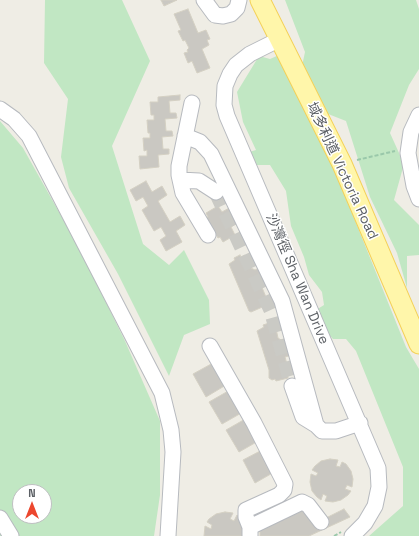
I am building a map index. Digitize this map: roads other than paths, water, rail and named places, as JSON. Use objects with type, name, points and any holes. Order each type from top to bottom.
[{"type":"main road","name":"域多利道 Victoria Road","points":[[260,0],[342,164],[419,344]]},
{"type":"street","points":[[204,0],[215,15],[223,16],[231,14],[237,8],[239,0]]},
{"type":"street","name":"沙灣徑 Sha Wan Drive","points":[[280,39],[250,54],[236,65],[225,86],[225,110],[378,468],[378,497],[371,515],[352,536]]},
{"type":"street","points":[[192,103],[179,166],[180,180],[183,193],[208,234]]},
{"type":"street","points":[[0,109],[14,119],[29,136],[162,393],[171,430],[173,452],[168,536]]},
{"type":"street","points":[[419,115],[411,132],[408,153],[414,186],[419,199]]},
{"type":"street","points":[[185,136],[200,142],[211,154],[282,301],[316,425]]},
{"type":"street","points":[[180,180],[199,181],[216,192]]},
{"type":"street","points":[[210,346],[254,423],[285,484],[284,490],[279,495],[246,510],[250,532],[302,502],[308,505],[321,522]]},
{"type":"street","points":[[292,386],[303,417],[316,425],[322,431],[336,432],[360,423]]},
{"type":"street","points":[[0,518],[11,536]]},
{"type":"tunnel","points":[[216,192],[271,310],[292,386]]}]
